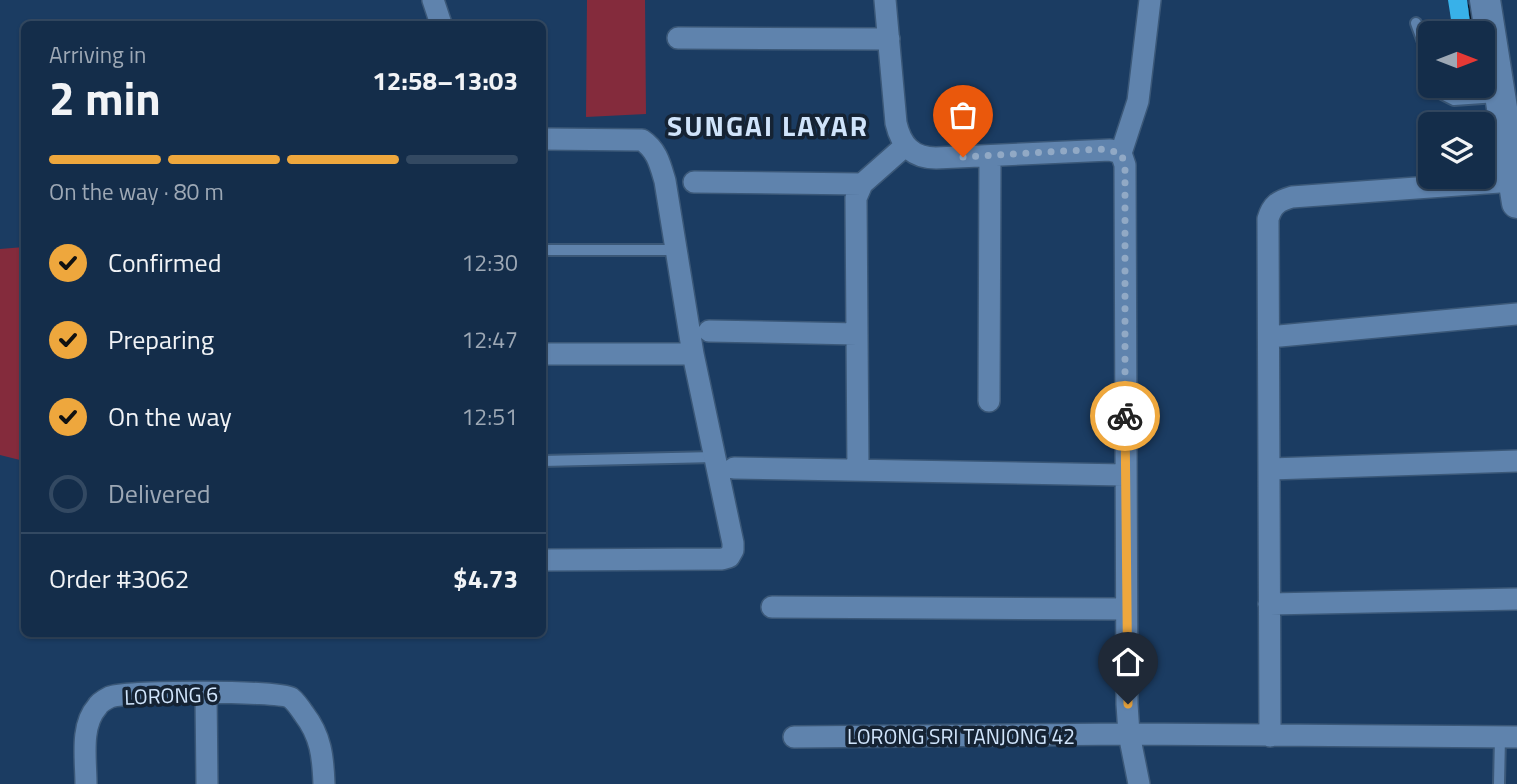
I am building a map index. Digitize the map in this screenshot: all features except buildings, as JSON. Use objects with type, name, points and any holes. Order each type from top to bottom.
[{"type":"main road","points":[[1485,0],[1515,192]]},
{"type":"street","points":[[433,0],[440,21]]},
{"type":"street","points":[[885,0],[899,136],[905,146],[923,158],[1100,149],[1121,153]]},
{"type":"street","points":[[1139,784],[1129,734],[1125,475],[1125,165],[1121,153],[1138,101],[1150,0]]},
{"type":"street","points":[[678,38],[889,39]]},
{"type":"street","points":[[546,139],[631,138],[652,146],[659,158],[693,354],[724,462],[733,542],[729,557],[722,559],[546,560]]},
{"type":"street","points":[[858,469],[856,198],[862,184],[905,146]]},
{"type":"street","points":[[989,401],[990,156]]},
{"type":"street","points":[[694,181],[862,184]]},
{"type":"street","points":[[1270,736],[1268,219],[1276,203],[1292,197],[1515,192]]},
{"type":"street","points":[[1269,337],[1517,314]]},
{"type":"street","points":[[709,331],[856,334]]},
{"type":"street","points":[[546,354],[693,354]]},
{"type":"street","points":[[1269,469],[1517,461]]},
{"type":"street","points":[[724,462],[858,469],[1125,475]]},
{"type":"street","points":[[1269,604],[1517,599]]},
{"type":"street","points":[[772,607],[1126,609]]},
{"type":"street","points":[[206,693],[207,784]]},
{"type":"street","name":"LORONG 6","points":[[86,784],[85,739],[89,719],[98,705],[110,697],[206,693],[286,695],[293,700],[315,727],[323,754],[324,784]]},
{"type":"street","name":"LORONG SRI TANJONG 42","points":[[794,737],[1129,734],[1508,737]]},
{"type":"lane","points":[[1416,23],[1418,28]]},
{"type":"lane","points":[[1495,97],[1500,97]]},
{"type":"lane","points":[[1450,98],[1485,98]]},
{"type":"lane","points":[[546,250],[676,250]]},
{"type":"lane","points":[[546,461],[724,462]]},
{"type":"lane","points":[[1499,784],[1508,737]]},
{"type":"shaded area","points":[[587,0],[645,0],[646,114],[586,117]]},
{"type":"shaded area","points":[[21,247],[21,460],[0,455],[0,249]]},
{"type":"way so far","points":[[963,157],[1100,149],[1121,153],[1125,165],[1125,416]]},
{"type":"district","name":"SUNGAI LAYAR","points":[[768,125]]},
{"type":"route","points":[[1125,416],[1128,704]]}]
